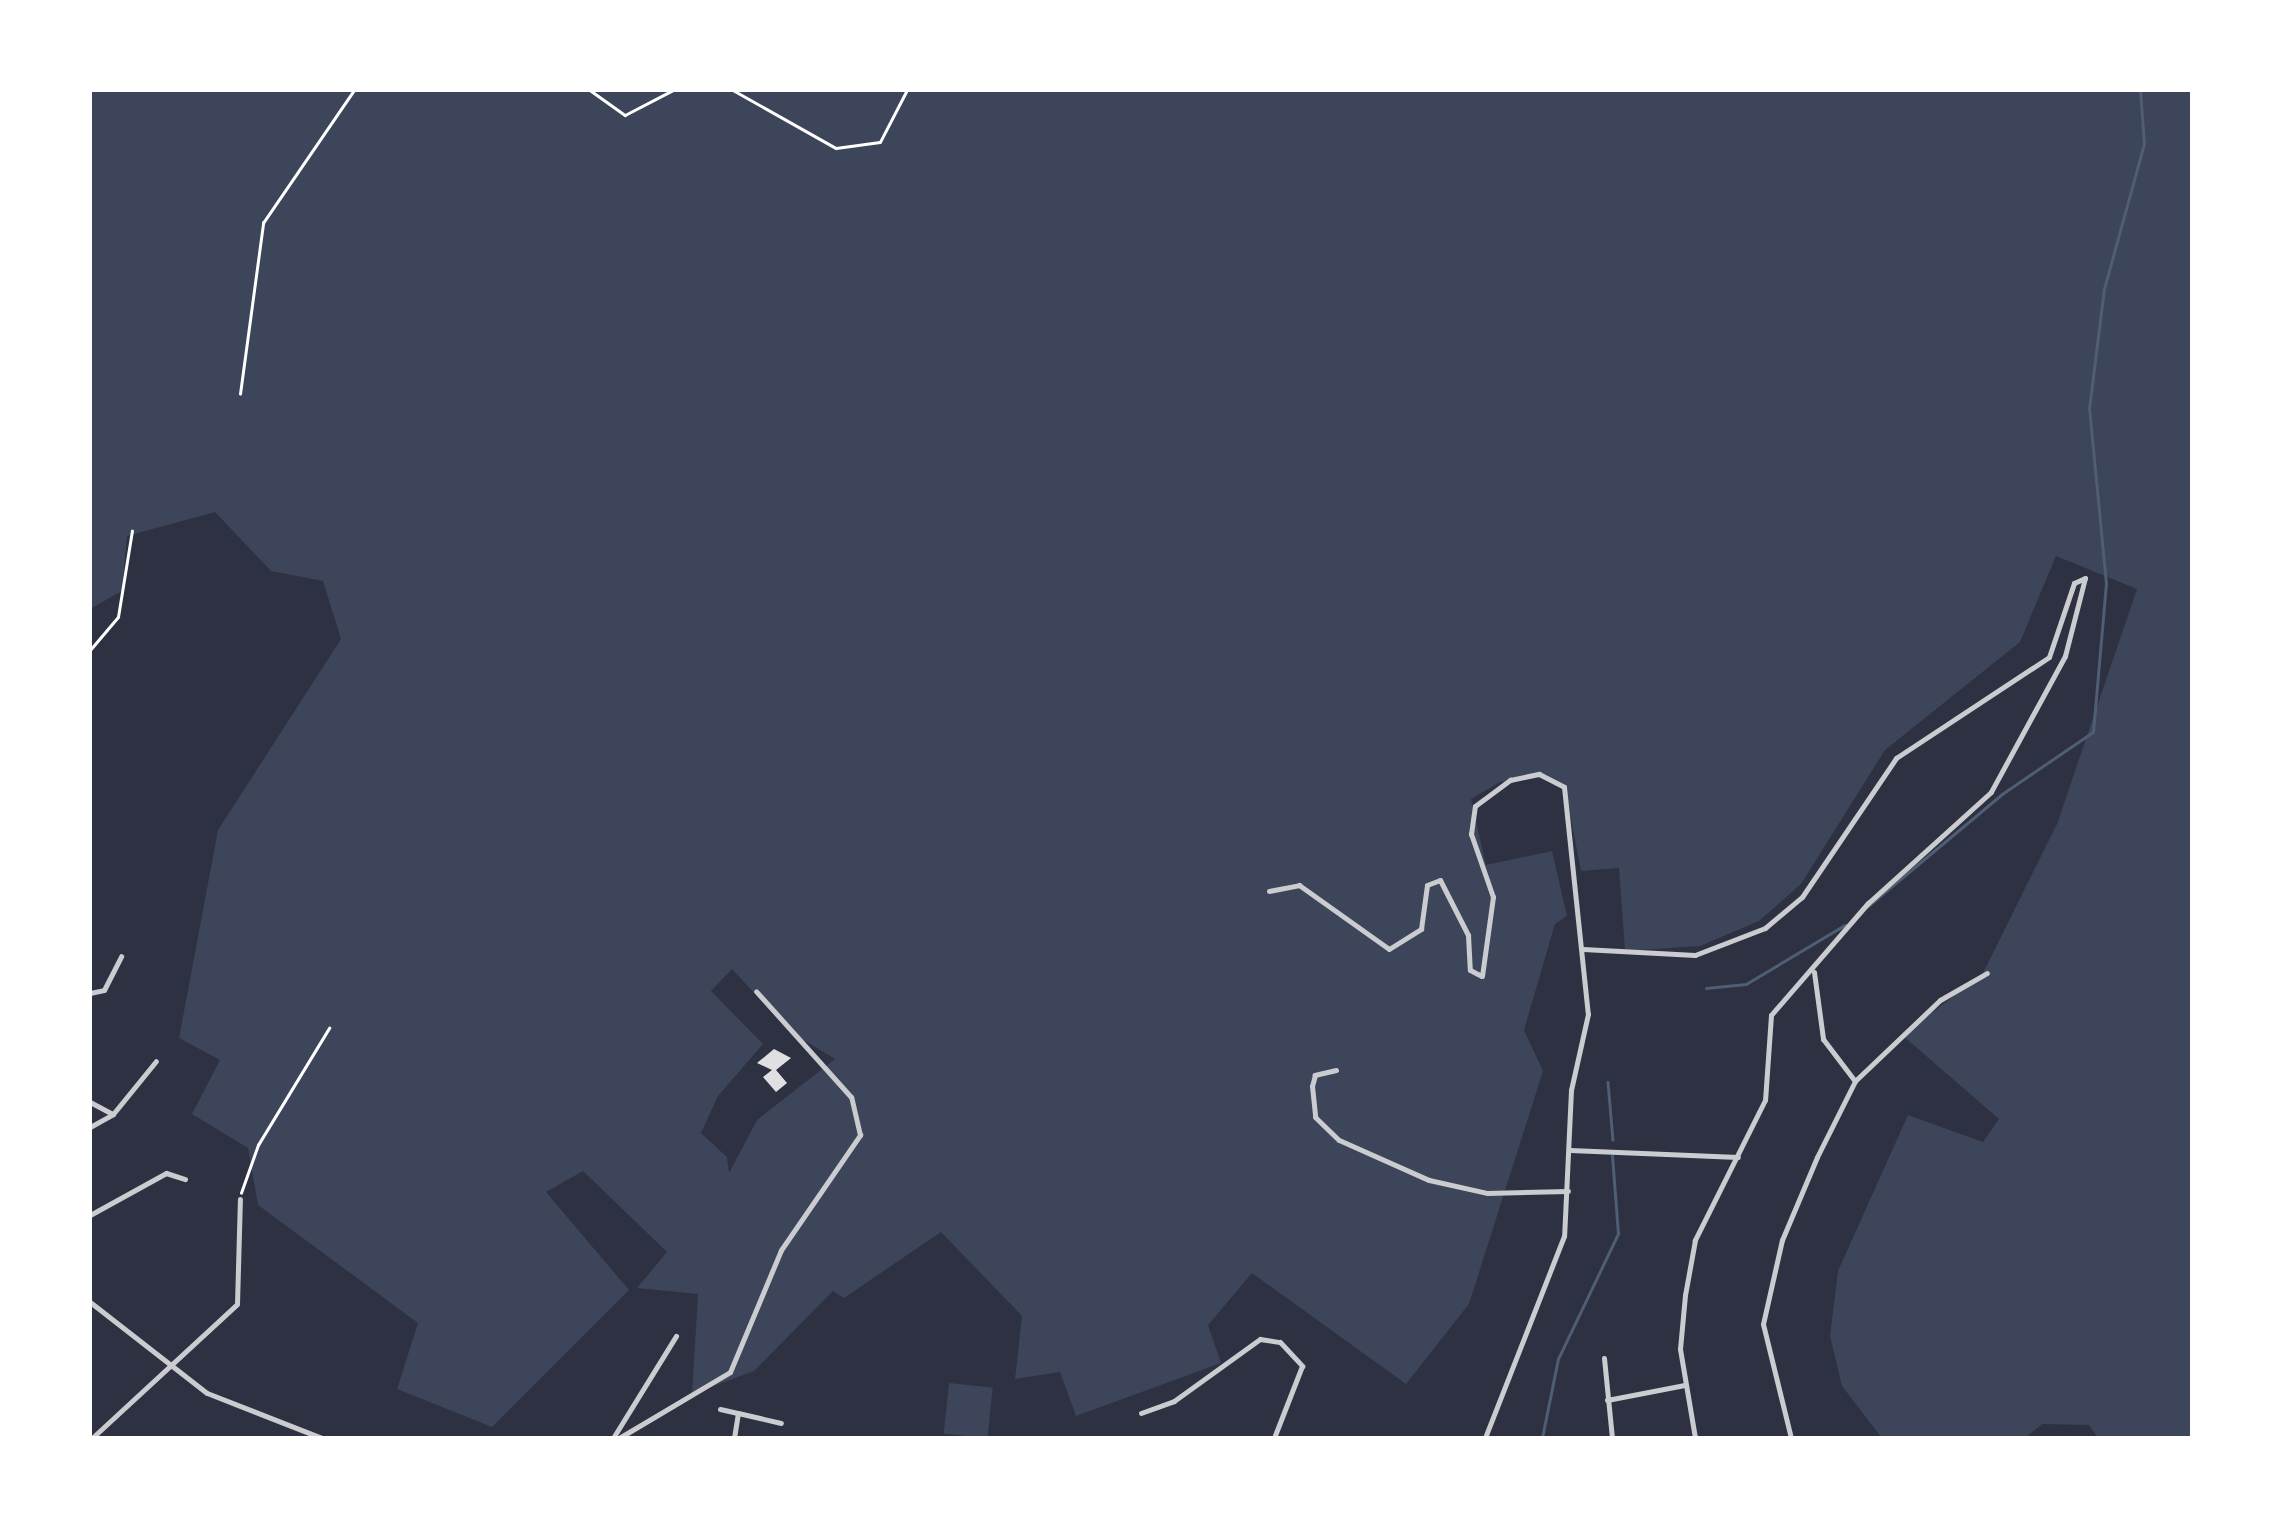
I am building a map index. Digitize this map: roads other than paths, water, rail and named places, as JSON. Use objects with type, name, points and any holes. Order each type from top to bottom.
[{"type":"street","points":[[1584,950],[1695,955],[1765,928],[1814,882],[1896,758],[2049,657],[2080,577],[2086,592],[2065,656],[1991,792],[1868,904],[1814,972],[1771,1015],[1765,1100],[1694,1247],[1680,1325],[1685,1384],[1696,1438]]},
{"type":"street","points":[[1269,890],[1299,885],[1388,948],[1421,929],[1427,885],[1440,880],[1468,935],[1470,970],[1482,976],[1494,896],[1471,834],[1475,806],[1510,780],[1552,776],[1564,787],[1588,1014],[1568,1190],[1558,1264],[1485,1438]]},
{"type":"street","points":[[90,992],[104,990],[121,956]]},
{"type":"street","points":[[1814,972],[1823,1040],[1855,1081]]},
{"type":"street","points":[[1792,1438],[1763,1349],[1771,1274],[1855,1081],[1940,1000],[1987,974]]},
{"type":"street","points":[[616,1438],[730,1372],[781,1250],[860,1135],[851,1097],[756,991]]},
{"type":"street","points":[[90,1127],[113,1114],[156,1062]]},
{"type":"street","points":[[1336,1070],[1315,1075],[1312,1086],[1315,1117],[1339,1140],[1429,1180],[1487,1192],[1568,1190]]},
{"type":"street","points":[[90,1102],[113,1114]]},
{"type":"street","points":[[1570,1150],[1738,1157]]},
{"type":"street","points":[[90,1214],[166,1173],[185,1180]]},
{"type":"street","points":[[92,1438],[163,1364],[241,1296],[240,1200]]},
{"type":"street","points":[[90,1302],[163,1364],[207,1393],[322,1438]]},
{"type":"street","points":[[616,1438],[676,1336]]},
{"type":"street","points":[[1141,1412],[1174,1401],[1260,1339],[1280,1342],[1302,1366],[1274,1438]]},
{"type":"street","points":[[1604,1358],[1612,1438]]},
{"type":"street","points":[[1607,1400],[1685,1384]]},
{"type":"street","points":[[720,1409],[780,1423]]},
{"type":"street","points":[[734,1438],[738,1413]]},
{"type":"waterway","points":[[1867,907],[2002,794],[2093,732],[2106,584],[2089,409],[2104,289],[2144,144],[2140,90]]},
{"type":"waterway","points":[[1706,988],[1746,984],[1845,925]]},
{"type":"waterway","points":[[1608,1082],[1613,1140]]},
{"type":"waterway","points":[[1542,1438],[1558,1359],[1618,1234],[1612,1156]]}]
